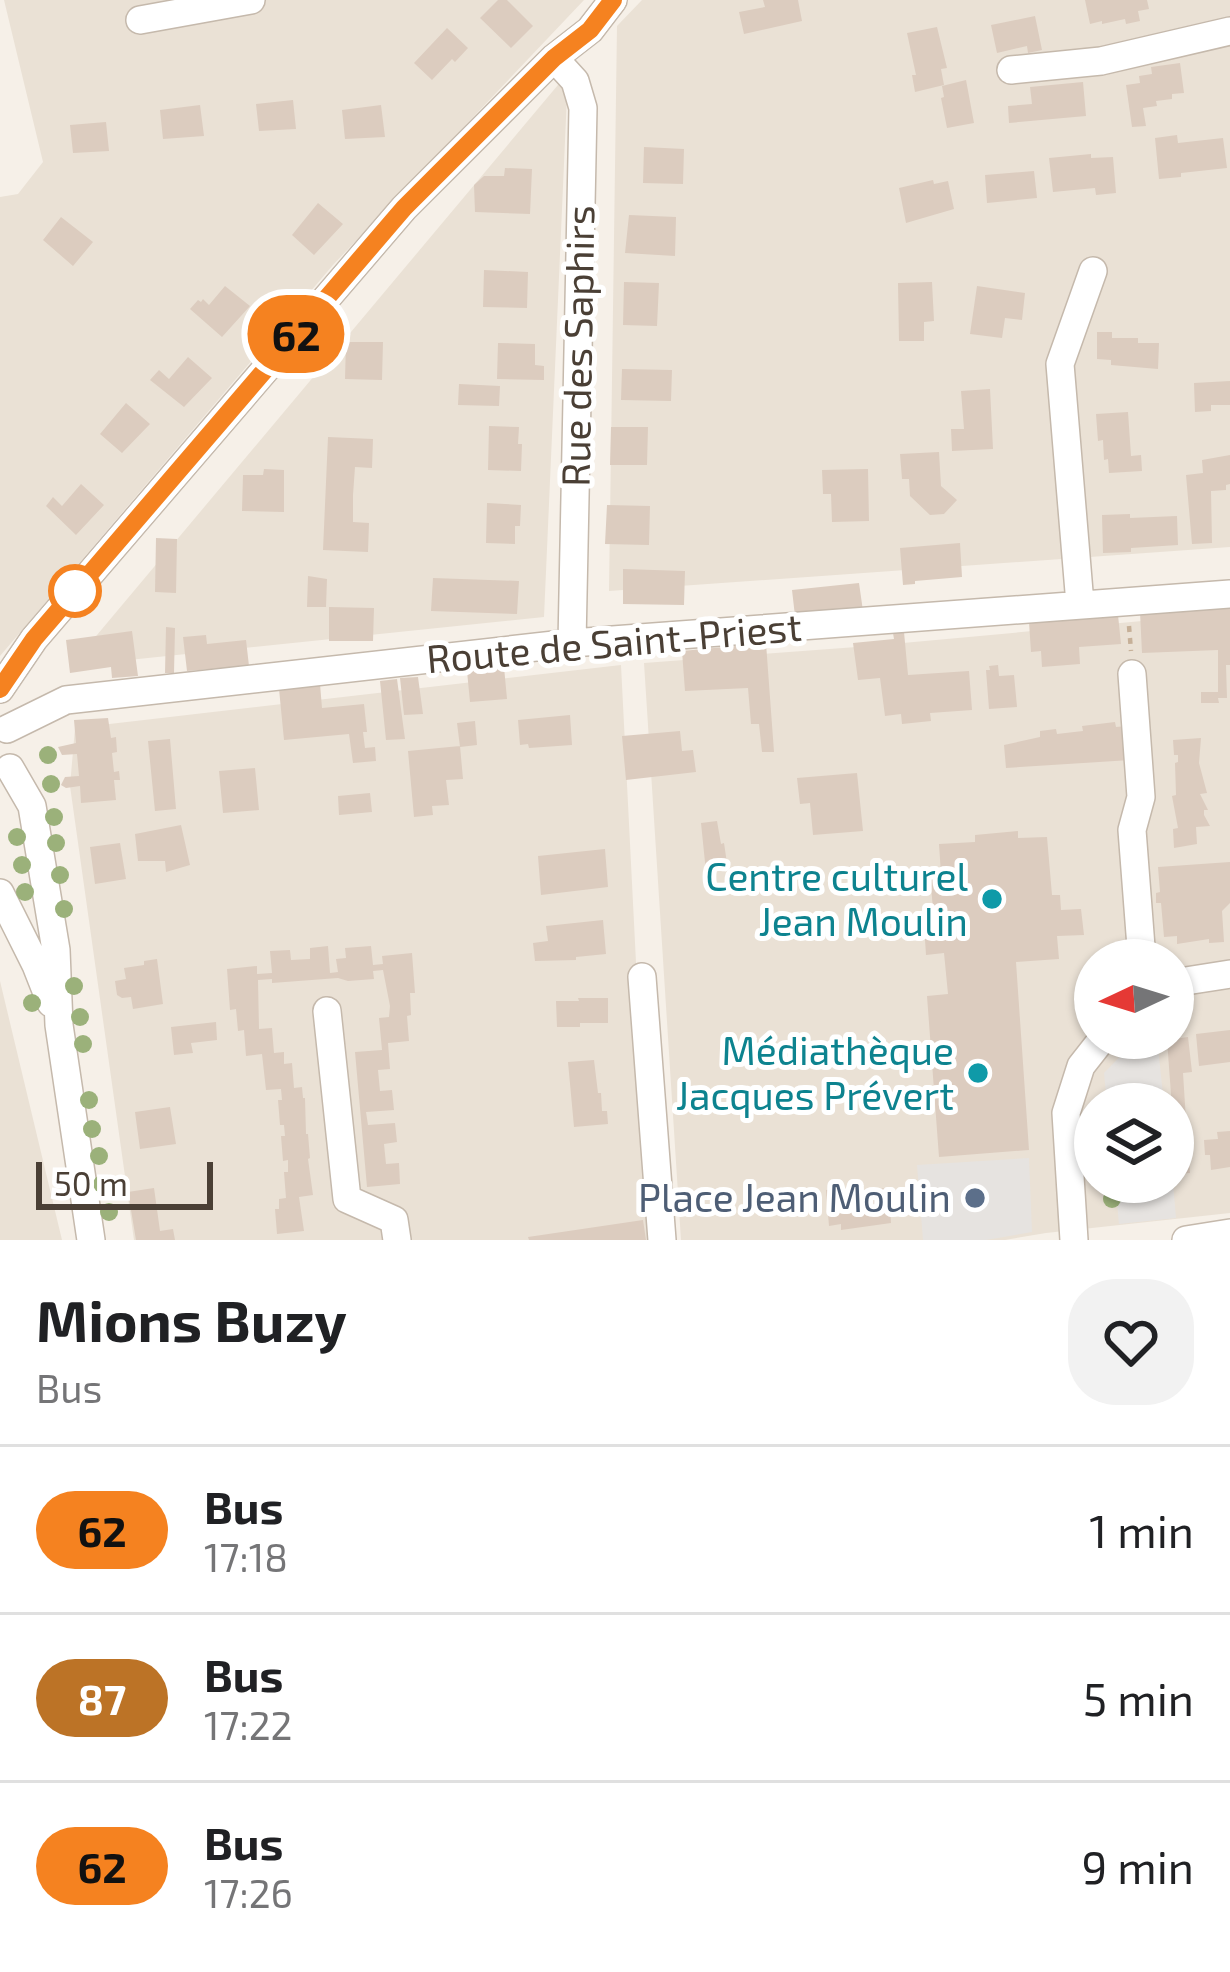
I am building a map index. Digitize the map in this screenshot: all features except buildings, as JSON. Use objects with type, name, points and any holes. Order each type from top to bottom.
[{"type":"street","points":[[140,20],[251,0]]},
{"type":"street","points":[[0,689],[34,639],[404,208],[554,58],[590,30],[613,0]]},
{"type":"street","points":[[1011,70],[1101,61],[1230,31]]},
{"type":"street","name":"Rue des Saphirs","points":[[554,58],[575,81],[583,108],[572,643]]},
{"type":"street","points":[[1080,604],[1060,364],[1094,271]]},
{"type":"street","name":"Route de Saint-Priest","points":[[3,725],[65,700],[572,643],[1230,594]]},
{"type":"street","points":[[1132,674],[1141,797],[1132,830],[1140,939]]},
{"type":"street","points":[[3,725],[12,742],[5,775],[32,806],[56,950],[59,1025],[91,1240]]},
{"type":"street","points":[[0,893],[59,1025]]},
{"type":"street","points":[[1194,979],[1230,974]]},
{"type":"street","points":[[642,977],[662,1240]]},
{"type":"street","points":[[327,1011],[347,1199],[394,1220],[397,1240]]},
{"type":"street","points":[[1074,1240],[1066,1113],[1086,1059]]},
{"type":"street","points":[[1186,1240],[1230,1233]]},
{"type":"path","points":[[1127,600],[1132,674]]},
{"type":"shaded area","points":[[4,0],[584,0],[333,265],[0,656],[0,197],[18,194],[43,162]]},
{"type":"shaded area","points":[[642,0],[1230,0],[1230,547],[609,591],[617,26]]},
{"type":"shaded area","points":[[568,73],[544,617],[71,666]]},
{"type":"shaded area","points":[[1230,613],[1230,1213],[1005,1240],[681,1240],[644,663]]},
{"type":"shaded area","points":[[621,665],[650,1240],[134,1240],[70,786],[75,728]]},
{"type":"shaded area","points":[[0,981],[62,1240],[0,1240]]},
{"type":"shaded area","points":[[1118,1059],[1159,1059],[1162,1083],[1105,1083],[1104,1073]]},
{"type":"shaded area","name":"Place Jean Moulin","points":[[1029,1158],[1032,1232],[986,1240],[923,1240],[917,1165]]},
{"type":"shaded area","points":[[1117,1203],[1175,1203],[1176,1218],[1119,1224]]},
{"type":"bus line","name":"62","points":[[0,689],[34,639],[404,208],[554,58],[590,30],[613,0]]},
{"type":"place","name":"Centre culturel Jean Moulin","points":[[992,899]]},
{"type":"place","name":"Médiathèque Jacques Prévert","points":[[978,1073]]},
{"type":"place","name":"Place Jean Moulin","points":[[975,1198]]}]
